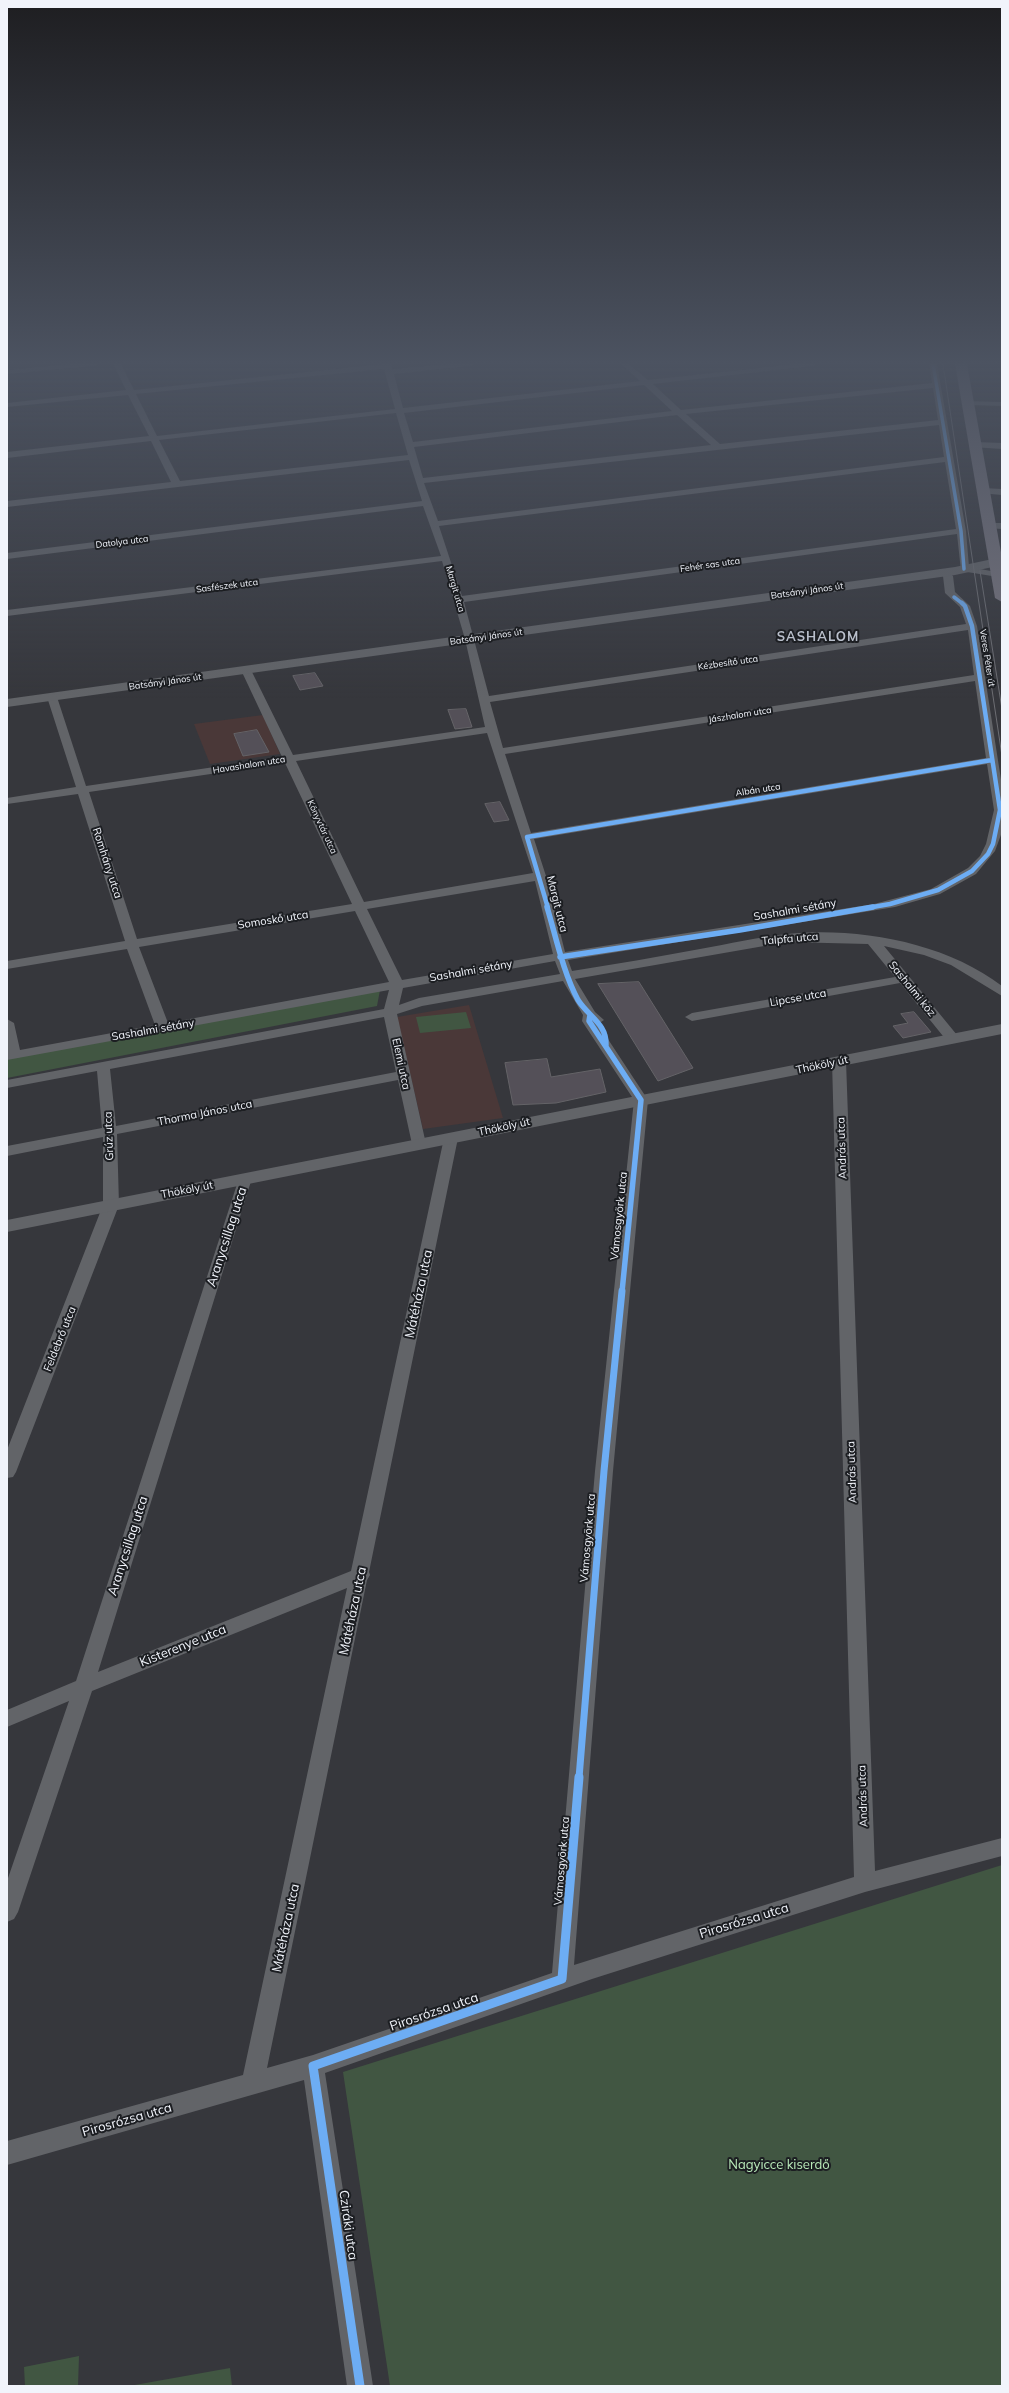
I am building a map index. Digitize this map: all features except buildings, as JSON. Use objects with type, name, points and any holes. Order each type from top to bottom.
[{"type":"main road","points":[[980,476],[983,492],[996,526],[1002,598]]},
{"type":"street","points":[[172,476],[177,485]]},
{"type":"street","points":[[7,504],[256,476]]},
{"type":"street","name":"Margit utca","points":[[418,476],[446,558],[470,639],[491,729],[540,876],[560,957],[569,976],[572,987],[590,1015],[589,1021],[606,1045],[610,1057],[641,1100]]},
{"type":"street","points":[[419,481],[466,476]]},
{"type":"street","points":[[434,524],[817,476]]},
{"type":"street","points":[[952,476],[961,531],[964,569]]},
{"type":"street","points":[[983,492],[1002,492]]},
{"type":"street","name":"Datolya utca","points":[[7,556],[427,503]]},
{"type":"street","name":"Fehér sas utca","points":[[458,600],[961,531]]},
{"type":"street","name":"Sasfészek utca","points":[[7,613],[446,558]]},
{"type":"street","name":"Batsányi János út","points":[[7,704],[964,569],[999,566]]},
{"type":"street","name":"Veres Péter út","points":[[945,572],[948,576],[950,593],[965,606],[972,626],[981,677],[1000,810],[998,824]]},
{"type":"street","name":"Kézbesítő utca","points":[[484,700],[972,626]]},
{"type":"street","name":"Könyvtár utca","points":[[246,670],[358,906],[397,984]]},
{"type":"street","name":"Jászhalom utca","points":[[499,752],[981,677]]},
{"type":"street","name":"Romhány utca","points":[[52,697],[132,944],[162,1028]]},
{"type":"street","name":"Havashalom utca","points":[[7,801],[491,729]]},
{"type":"street","name":"Albán utca","points":[[528,837],[992,760]]},
{"type":"street","name":"Sashalmi sétány","points":[[11,1055],[537,959],[560,957],[740,930],[890,904],[938,890],[963,877],[980,864],[993,844],[998,824]]},
{"type":"street","name":"Somoskő utca","points":[[7,965],[540,876]]},
{"type":"street","points":[[740,930],[749,944]]},
{"type":"street","name":"Talpfa utca","points":[[569,976],[787,938],[829,936],[871,939],[910,948],[943,959],[976,974],[1002,992]]},
{"type":"street","name":"Sashalmi köz","points":[[871,939],[952,1038]]},
{"type":"street","name":"Sashalmi sétány","points":[[7,1084],[104,1067],[390,1012],[419,1002],[569,976]]},
{"type":"street","name":"Lipcse utca","points":[[692,1017],[903,979]]},
{"type":"street","name":"Elemi utca","points":[[397,984],[390,1012],[419,1144]]},
{"type":"street","points":[[7,1023],[11,1055]]},
{"type":"street","name":"Thököly út","points":[[7,1226],[1002,1028]]},
{"type":"street","name":"András utca","points":[[839,1061],[866,1883]]},
{"type":"street","name":"Grúz utca","points":[[104,1067],[110,1132],[111,1205]]},
{"type":"street","name":"Thorma János utca","points":[[7,1151],[403,1075]]},
{"type":"street","name":"Vámosgyörk utca","points":[[562,1978],[605,1463],[641,1100]]},
{"type":"street","name":"Mátéháza utca","points":[[252,2084],[361,1575],[451,1138]]},
{"type":"street","name":"Aranycsillag utca","points":[[7,1912],[84,1686],[245,1178]]},
{"type":"street","name":"Feldebrő utca","points":[[7,1472],[111,1205]]},
{"type":"street","name":"Kisterenye utca","points":[[7,1719],[84,1686],[361,1575]]},
{"type":"street","name":"Pirosrózsa utca","points":[[7,2153],[313,2066],[562,1978],[866,1883],[1002,1847]]},
{"type":"street","name":"Cziráki utca","points":[[313,2066],[360,2386]]},
{"type":"shaded area","points":[[263,715],[280,754],[210,764],[194,724]]},
{"type":"shaded area","points":[[469,1005],[503,1118],[423,1129],[397,1017]]},
{"type":"green space","points":[[380,990],[377,1006],[7,1078],[7,1058]]},
{"type":"green space","points":[[466,1012],[471,1028],[420,1033],[416,1017]]},
{"type":"green space","name":"Nagyicce kiserdő","points":[[1002,1865],[1002,2386],[390,2386],[343,2072]]},
{"type":"green space","points":[[79,2356],[78,2386],[25,2386],[24,2367]]},
{"type":"green space","points":[[230,2368],[232,2386],[129,2386]]},
{"type":"tram line","points":[[960,476],[1002,756]]},
{"type":"tram line","points":[[980,571],[1002,709]]},
{"type":"cycle path","points":[[952,476],[961,531],[964,569]]},
{"type":"cycle path","points":[[560,957],[740,930],[890,904],[938,890],[972,871],[988,854],[993,844],[1000,810],[972,626],[965,606],[954,597]]},
{"type":"cycle path","points":[[606,1045],[606,1035],[602,1027],[587,1012],[573,990],[559,950],[527,837],[992,760]]},
{"type":"cycle path","points":[[360,2386],[313,2066],[562,1979],[604,1471],[641,1100],[589,1021],[590,1015]]},
{"type":"district","name":"SASHALOM","points":[[818,637]]}]
